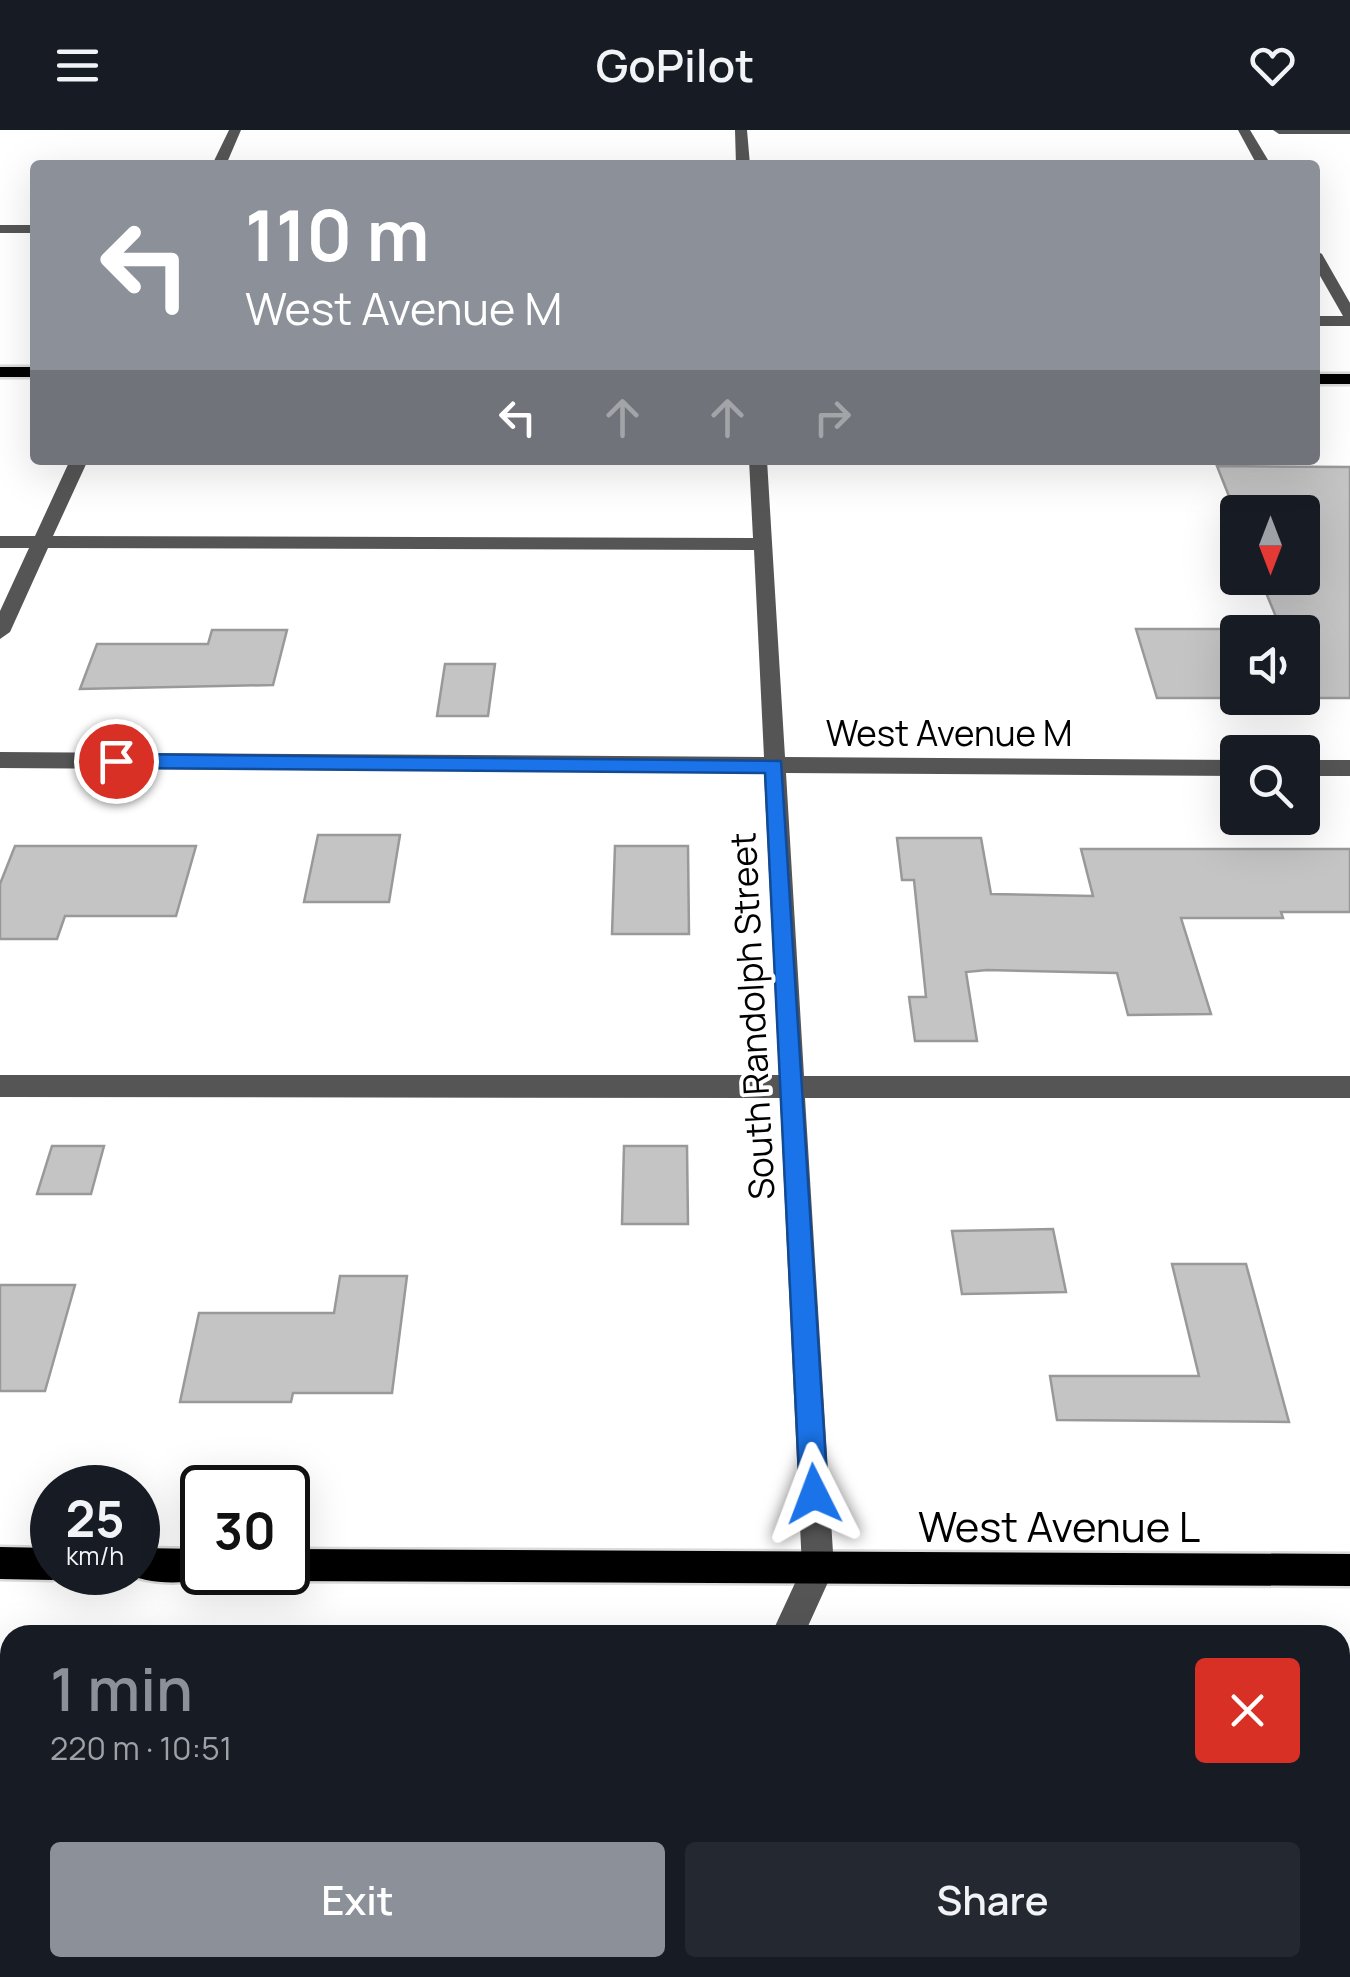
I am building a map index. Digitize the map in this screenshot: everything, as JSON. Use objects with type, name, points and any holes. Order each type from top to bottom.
[{"type":"main road","points":[[0,372],[30,372]]},
{"type":"main road","points":[[1320,378],[1350,379]]},
{"type":"main road","points":[[0,1564],[30,1564]]},
{"type":"main road","name":"West Avenue L","points":[[310,1565],[1350,1570]]},
{"type":"street","points":[[221,160],[235,130]]},
{"type":"street","points":[[741,130],[742,160]]},
{"type":"street","points":[[1244,130],[1261,160]]},
{"type":"street","points":[[1280,130],[1350,130]]},
{"type":"street","points":[[0,229],[30,229]]},
{"type":"street","points":[[1320,264],[1350,318],[1320,321]]},
{"type":"street","points":[[0,632],[77,465]]},
{"type":"street","name":"South Randolph Street","points":[[758,465],[818,1568]]},
{"type":"street","points":[[0,542],[763,544]]},
{"type":"street","name":"West Avenue M","points":[[0,760],[1220,768]]},
{"type":"street","points":[[1320,768],[1350,768]]},
{"type":"street","points":[[0,1086],[1350,1088]]},
{"type":"street","points":[[792,1625],[818,1568]]},
{"type":"building","points":[[1217,466],[1350,467],[1350,698],[1320,698],[1320,615],[1275,615],[1267,595],[1320,595],[1320,495],[1228,495]]},
{"type":"building","points":[[1136,629],[1220,629],[1220,698],[1157,698]]},
{"type":"building","points":[[212,630],[287,630],[273,685],[80,689],[97,644],[208,644]]},
{"type":"building","points":[[445,664],[495,664],[488,716],[437,716]]},
{"type":"building","points":[[318,835],[400,835],[389,902],[304,902]]},
{"type":"building","points":[[897,838],[981,838],[991,894],[1093,896],[1081,849],[1350,849],[1350,912],[1281,912],[1283,918],[1181,918],[1211,1014],[1128,1015],[1117,973],[987,970],[966,972],[977,1041],[915,1041],[909,997],[926,997],[914,880],[902,880]]},
{"type":"building","points":[[15,846],[196,846],[176,916],[65,916],[57,939],[0,939],[0,884]]},
{"type":"building","points":[[615,846],[688,846],[689,934],[612,934]]},
{"type":"building","points":[[52,1146],[104,1146],[91,1194],[37,1194]]},
{"type":"building","points":[[624,1146],[687,1146],[688,1224],[622,1224]]},
{"type":"building","points":[[1053,1229],[1066,1292],[962,1294],[952,1231]]},
{"type":"building","points":[[1172,1264],[1246,1264],[1289,1422],[1057,1420],[1050,1376],[1199,1376]]},
{"type":"building","points":[[340,1276],[407,1276],[392,1393],[293,1393],[291,1402],[180,1402],[199,1313],[334,1313]]},
{"type":"building","points":[[0,1285],[75,1285],[45,1391],[0,1391]]},
{"type":"route","points":[[116,761],[774,766],[814,1494]]}]
